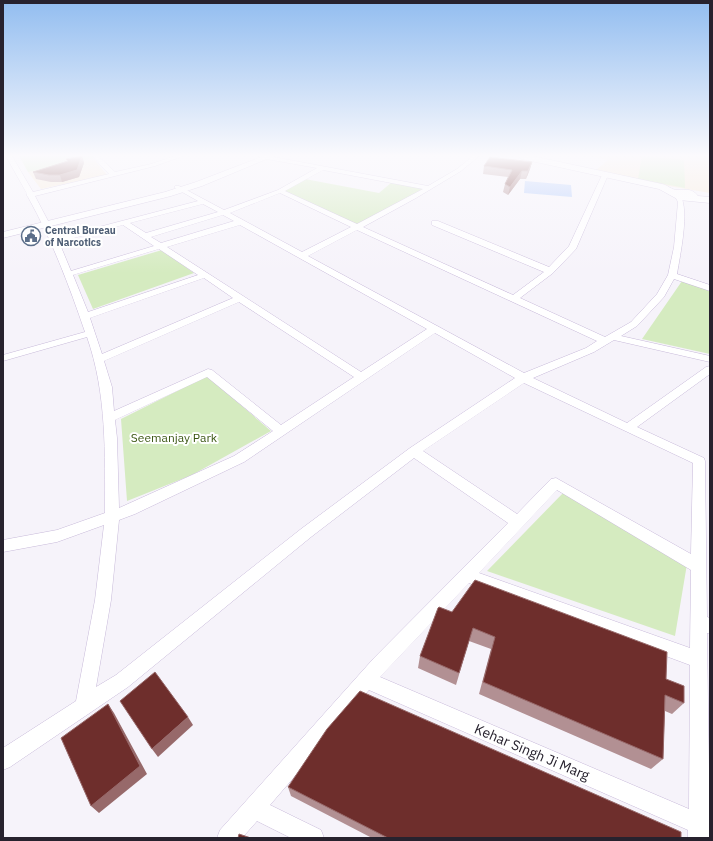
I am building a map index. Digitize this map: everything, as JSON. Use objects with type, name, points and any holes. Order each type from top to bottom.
[{"type":"main road","points":[[3,235],[46,222],[151,195]]},
{"type":"main road","points":[[684,196],[710,199]]},
{"type":"main road","points":[[3,231],[46,222]]},
{"type":"street","points":[[31,195],[46,222],[69,274],[91,333],[106,387],[111,438],[112,516],[103,600],[84,706]]},
{"type":"street","points":[[191,195],[544,389],[699,461],[698,566],[704,624],[698,660],[705,708],[699,831]]},
{"type":"street","points":[[145,236],[224,213],[269,195]]},
{"type":"street","points":[[289,195],[514,299],[608,339],[710,359]]},
{"type":"street","points":[[301,256],[358,227],[415,195]]},
{"type":"street","points":[[514,299],[550,272],[573,247],[596,195]]},
{"type":"street","points":[[3,760],[122,681],[306,533],[414,451],[523,378],[590,350],[634,324],[661,295],[672,275],[678,247],[684,196]]},
{"type":"street","points":[[54,241],[203,202]]},
{"type":"street","points":[[69,274],[240,222]]},
{"type":"street","points":[[125,223],[362,378]]},
{"type":"street","points":[[435,223],[550,272]]},
{"type":"street","points":[[85,316],[205,275]]},
{"type":"street","points":[[672,275],[710,288]]},
{"type":"street","points":[[99,359],[240,298]]},
{"type":"street","points":[[3,546],[57,536],[130,510],[239,459],[434,329]]},
{"type":"street","points":[[3,358],[91,333]]},
{"type":"street","points":[[628,428],[710,369]]},
{"type":"street","points":[[109,418],[208,372],[281,432]]},
{"type":"street","points":[[414,451],[518,522]]},
{"type":"street","points":[[228,838],[366,680],[556,483],[698,566]]},
{"type":"street","points":[[466,575],[698,660]]},
{"type":"street","name":"Kehar Singh Ji Marg","points":[[366,680],[699,831]]},
{"type":"street","points":[[254,808],[313,838]]},
{"type":"green space","points":[[292,195],[412,195],[358,225]]},
{"type":"green space","points":[[162,250],[194,273],[93,309],[78,275]]},
{"type":"green space","points":[[682,281],[710,291],[710,354],[642,339]]},
{"type":"green space","name":"Seemanjay Park","points":[[207,376],[271,431],[192,475],[127,501],[121,419]]},
{"type":"green space","points":[[564,492],[687,564],[675,636],[487,571]]},
{"type":"water","points":[[551,195],[572,195],[572,197]]},
{"type":"building","points":[[475,580],[667,652],[666,679],[684,686],[684,703],[665,695],[663,759],[483,682],[495,637],[473,628],[459,673],[420,656],[438,608],[439,607],[452,612]]},
{"type":"building","points":[[155,672],[188,717],[152,749],[120,701]]},
{"type":"building","points":[[360,691],[681,832],[681,838],[388,838],[288,787],[327,729]]},
{"type":"building","points":[[108,704],[140,766],[91,806],[61,738]]},
{"type":"building","points":[[239,834],[251,838],[238,838]]},
{"type":"place","name":"Central Bureau of Narcotics","points":[[31,236]]}]
